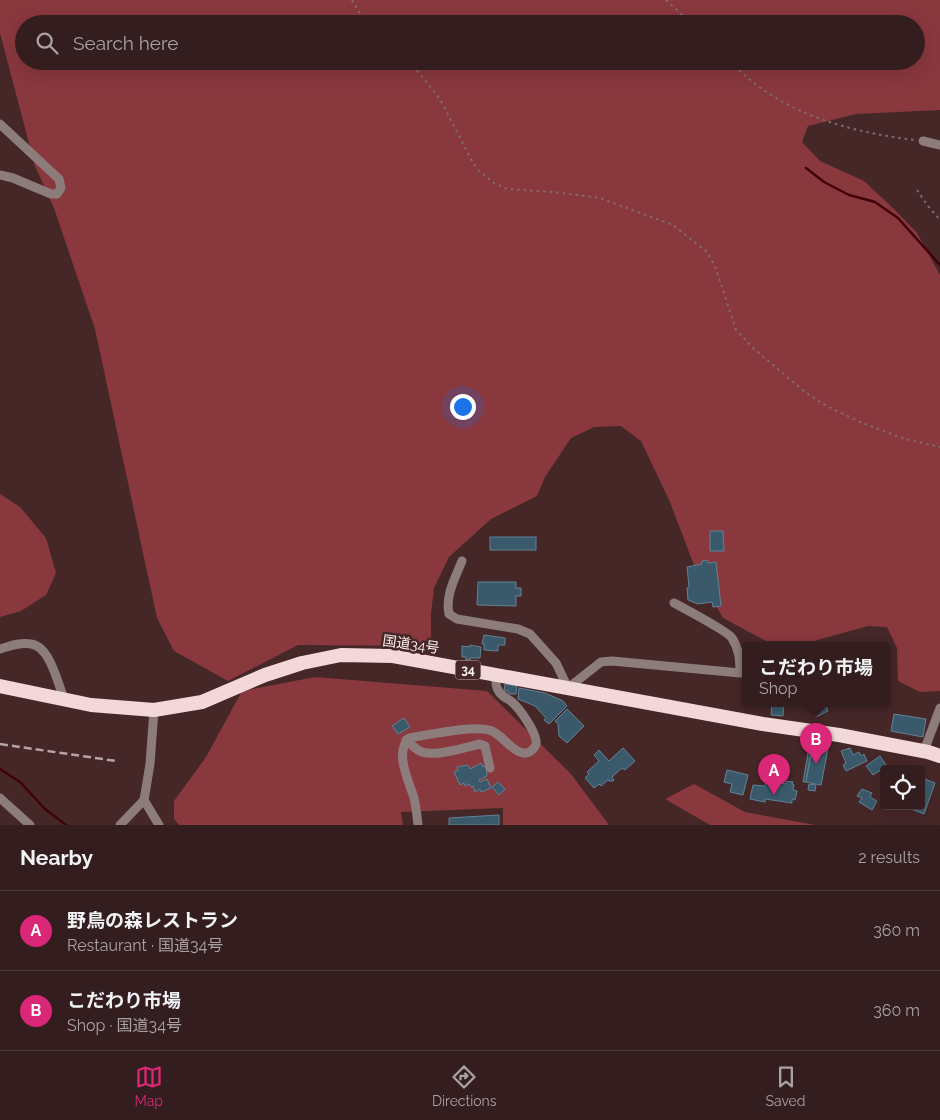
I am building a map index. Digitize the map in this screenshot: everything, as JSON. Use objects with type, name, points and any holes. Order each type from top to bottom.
[{"type":"highway","name":"国道34号","points":[[0,686],[91,705],[154,710],[202,702],[265,675],[302,663],[341,655],[393,656],[924,751],[940,756]]},
{"type":"street","points":[[0,124],[59,179],[61,188],[57,194],[51,194],[13,178],[0,175]]},
{"type":"street","points":[[923,141],[940,144]]},
{"type":"street","points":[[462,561],[449,594],[447,605],[449,614],[457,619],[518,629],[530,634],[556,663],[568,688],[601,662],[612,661],[740,673],[737,648],[731,636],[674,603]]},
{"type":"street","points":[[0,649],[19,644],[33,644],[42,649],[49,659],[64,699]]},
{"type":"street","points":[[418,825],[414,799],[403,770],[403,748],[408,738],[475,729],[491,730],[504,737],[516,751],[522,754],[528,754],[534,749],[536,737],[524,716],[511,702],[501,695],[496,687],[496,675]]},
{"type":"street","points":[[924,751],[940,708]]},
{"type":"street","points":[[120,825],[144,800],[150,764],[154,710]]},
{"type":"street","points":[[406,740],[420,752],[426,753],[436,753],[480,744],[485,746],[490,768]]},
{"type":"street","points":[[0,798],[30,825]]},
{"type":"street","points":[[144,800],[159,825]]},
{"type":"path","points":[[352,0],[361,15]]},
{"type":"path","points":[[666,0],[682,15]]},
{"type":"path","points":[[416,70],[440,99],[473,163],[479,171],[494,183],[507,189],[554,192],[600,198],[673,225],[706,251],[715,266],[736,330],[752,348],[805,392],[823,404],[860,422],[905,439],[940,447]]},
{"type":"path","points":[[738,70],[764,92],[828,123],[923,141]]},
{"type":"path","points":[[917,190],[940,220]]},
{"type":"shaded area","points":[[0,0],[940,0],[940,110],[856,114],[808,126],[802,142],[820,161],[864,181],[896,211],[917,233],[940,275],[940,691],[920,692],[898,681],[897,648],[887,627],[868,626],[814,641],[766,641],[723,618],[697,573],[670,502],[641,441],[621,426],[594,427],[571,438],[545,477],[537,496],[491,519],[449,557],[434,588],[431,613],[431,646],[298,645],[228,681],[174,651],[157,618],[95,329],[54,208],[35,166],[0,33]]},
{"type":"shaded area","points":[[0,494],[20,507],[46,538],[56,573],[46,595],[21,611],[0,617]]},
{"type":"shaded area","points":[[315,677],[487,691],[571,774],[609,825],[503,825],[503,808],[401,812],[403,825],[179,825],[174,819],[174,801],[206,757],[242,691]]},
{"type":"shaded area","points":[[694,784],[745,812],[815,825],[710,825],[665,799]]},
{"type":"building","points":[[710,531],[723,531],[724,551],[710,551]]},
{"type":"building","points":[[490,537],[536,537],[536,550],[490,550]]},
{"type":"building","points":[[707,560],[708,563],[716,562],[721,606],[713,607],[712,602],[698,604],[688,600],[687,567],[702,564],[702,561]]},
{"type":"building","points":[[478,582],[516,582],[516,588],[521,588],[521,596],[516,596],[516,606],[477,605]]},
{"type":"building","points":[[484,635],[505,638],[505,645],[498,645],[498,651],[484,650],[484,644],[482,644]]},
{"type":"building","points":[[470,645],[481,647],[480,658],[466,660],[466,657],[462,657],[462,646],[470,647]]},
{"type":"building","points":[[505,684],[517,686],[516,694],[509,694],[508,691],[504,691]]},
{"type":"building","points":[[519,688],[545,693],[563,701],[567,706],[549,724],[535,706],[518,699]]},
{"type":"building","points":[[772,707],[784,707],[783,716],[771,715]]},
{"type":"building","points":[[811,707],[826,707],[828,711],[816,717]]},
{"type":"building","points":[[567,709],[584,726],[567,743],[559,736],[558,724],[555,721]]},
{"type":"building","points":[[894,714],[926,719],[923,737],[891,731]]},
{"type":"building","points":[[404,718],[410,727],[398,734],[392,726]]},
{"type":"building","points":[[809,747],[812,748],[806,782],[803,782]]},
{"type":"building","points":[[623,748],[635,761],[625,770],[622,768],[612,777],[613,781],[608,780],[601,786],[599,784],[594,788],[585,778],[589,774],[587,772],[599,761],[594,755],[599,750],[609,761]]},
{"type":"building","points":[[812,748],[828,749],[821,785],[806,782]]},
{"type":"building","points":[[850,748],[853,755],[859,752],[861,756],[864,754],[867,761],[846,771],[843,765],[846,763],[841,751]]},
{"type":"building","points":[[880,756],[886,765],[880,765],[880,771],[873,775],[866,766]]},
{"type":"building","points":[[481,763],[483,767],[486,766],[487,776],[479,780],[480,782],[487,779],[491,788],[481,792],[480,789],[475,792],[473,786],[471,787],[469,784],[465,786],[464,783],[460,785],[454,772],[458,770],[457,767],[468,765],[470,769]]},
{"type":"building","points":[[727,770],[748,775],[743,795],[730,792],[732,784],[724,782]]},
{"type":"building","points":[[925,779],[935,783],[924,814],[914,810],[925,810]]},
{"type":"building","points":[[766,780],[786,784],[786,781],[793,782],[793,790],[797,791],[795,800],[792,799],[792,803],[765,799],[765,802],[750,799],[753,785],[765,786]]},
{"type":"building","points":[[498,782],[505,789],[499,795],[492,787]]},
{"type":"building","points":[[809,784],[816,785],[815,791],[808,790]]},
{"type":"building","points":[[862,789],[872,793],[870,797],[877,801],[872,810],[859,802],[862,798],[857,796]]},
{"type":"building","points":[[499,815],[499,825],[449,825],[449,818]]},
{"type":"waterway","points":[[806,168],[824,182],[849,195],[875,202],[898,218],[940,265]]},
{"type":"waterway","points":[[0,769],[20,782],[45,809],[66,825]]},
{"type":"railway","points":[[0,744],[116,761]]},
{"type":"place","name":"こだわり市場","points":[[816,764]]},
{"type":"place","name":"野鳥の森レストラン","points":[[774,795]]}]
